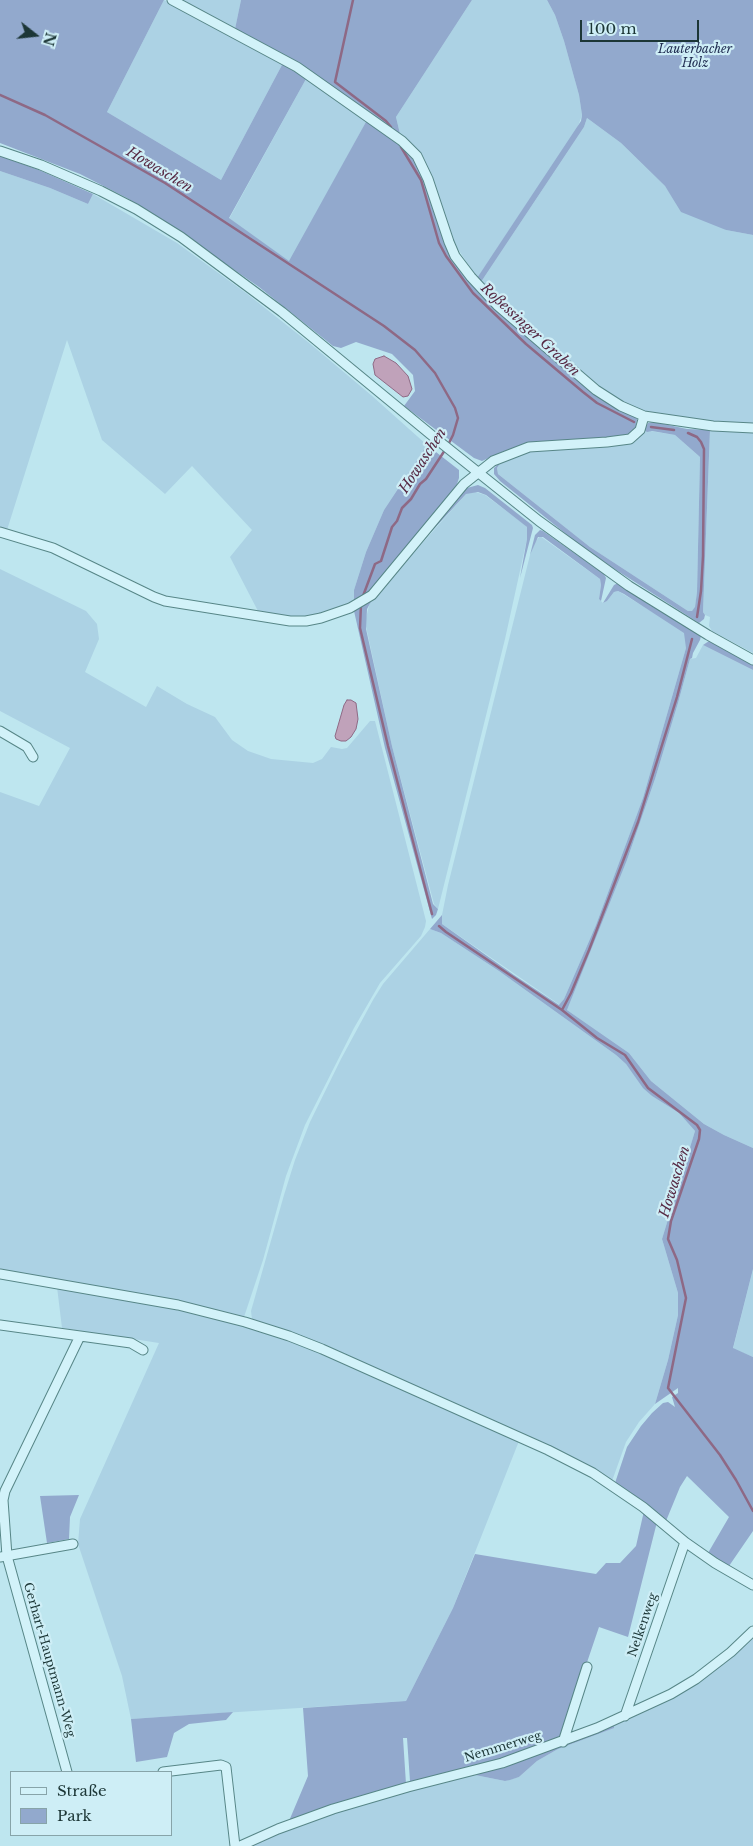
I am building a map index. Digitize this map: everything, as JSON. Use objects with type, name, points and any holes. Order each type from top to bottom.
[{"type":"street","points":[[172,0],[296,68],[402,141],[417,156],[423,167],[449,242],[456,256],[476,283],[497,305],[596,390],[621,406],[644,416],[713,426],[753,428]]},
{"type":"street","points":[[0,151],[41,165],[101,190],[181,237],[282,312],[459,458],[539,521],[629,586],[708,635],[753,660]]},
{"type":"street","points":[[0,532],[53,548],[165,601],[290,621],[322,618],[358,604],[368,597],[385,581],[464,484],[504,456],[529,447],[630,439],[640,430],[644,416]]},
{"type":"street","points":[[0,731],[26,747],[33,756]]},
{"type":"street","points":[[0,1274],[178,1305],[244,1322],[298,1339],[548,1450],[593,1473],[643,1507],[685,1542],[715,1563],[753,1585]]},
{"type":"street","points":[[0,1325],[131,1343],[143,1350]]},
{"type":"street","points":[[1,1500],[80,1336]]},
{"type":"street","name":"Gerhart-Hauptmann-Weg","points":[[1,1500],[3,1556],[68,1771]]},
{"type":"street","name":"Nelkenweg","points":[[625,1716],[685,1542]]},
{"type":"street","points":[[3,1556],[73,1544]]},
{"type":"street","name":"Nemmerweg","points":[[240,1846],[278,1829],[333,1809],[408,1787],[502,1763],[563,1742],[671,1694],[696,1679],[731,1652],[753,1631]]},
{"type":"street","points":[[563,1742],[587,1667]]},
{"type":"street","points":[[171,1771],[221,1765],[226,1767],[235,1846]]},
{"type":"shaded area","points":[[164,0],[283,63],[221,180],[107,112]]},
{"type":"shaded area","points":[[180,0],[241,0],[235,29]]},
{"type":"shaded area","points":[[472,0],[547,0],[555,15],[564,41],[579,95],[582,115],[577,129],[477,278],[456,246],[447,227],[435,184],[427,168],[421,157],[400,134],[396,117]]},
{"type":"shaded area","points":[[306,79],[367,120],[290,262],[229,219]]},
{"type":"shaded area","points":[[587,118],[621,143],[665,186],[672,196],[726,230],[753,235],[753,424],[679,419],[641,410],[620,401],[593,383],[505,307],[481,282],[584,127]]},
{"type":"shaded area","points":[[0,171],[50,188],[88,204],[93,194],[177,243],[246,293],[308,342],[427,445],[384,510],[366,552],[354,590],[354,600],[333,611],[305,617],[259,613],[230,557],[252,530],[192,466],[165,494],[102,440],[67,340],[7,530],[0,528]]},
{"type":"shaded area","points":[[384,356],[396,363],[408,376],[412,389],[408,396],[403,397],[375,375],[373,364],[375,359]]},
{"type":"shaded area","points":[[644,430],[675,435],[700,457],[697,592],[695,608],[692,611],[688,611],[590,547],[498,474],[497,468],[503,459],[534,450]]},
{"type":"shaded area","points":[[710,430],[753,432],[753,653],[712,631],[709,626],[710,617],[703,612]]},
{"type":"shaded area","points":[[472,491],[485,495],[524,524],[527,527],[527,539],[505,639],[438,909],[434,904],[392,746],[365,622],[370,602],[466,494]]},
{"type":"shaded area","points":[[540,536],[600,579],[599,599],[603,603],[614,592],[618,591],[677,627],[685,633],[686,639],[686,648],[643,798],[596,925],[560,1005],[442,924],[441,920],[530,555],[535,542]]},
{"type":"shaded area","points":[[0,569],[86,611],[97,624],[99,639],[85,672],[146,707],[157,686],[187,704],[215,717],[232,740],[248,751],[271,759],[313,763],[322,759],[331,747],[347,748],[370,721],[375,721],[426,921],[425,927],[421,936],[380,983],[354,1028],[305,1125],[286,1176],[263,1260],[244,1317],[240,1318],[0,1270],[0,792],[39,806],[70,748],[0,711]]},
{"type":"shaded area","points":[[703,645],[753,670],[753,1148],[704,1124],[651,1081],[629,1053],[567,1010],[627,860],[655,779],[690,659],[696,658]]},
{"type":"shaded area","points":[[347,700],[356,703],[358,719],[356,729],[351,737],[346,741],[341,741],[336,739],[335,736]]},
{"type":"shaded area","points":[[430,929],[441,933],[499,971],[616,1055],[626,1064],[652,1096],[679,1113],[695,1131],[662,1239],[678,1293],[678,1315],[668,1360],[655,1404],[639,1422],[626,1442],[612,1481],[252,1319],[251,1311],[284,1195],[310,1122],[373,1000],[383,984]]},
{"type":"shaded area","points":[[753,1269],[753,1357],[733,1349]]},
{"type":"shaded area","points":[[57,1287],[176,1309],[273,1333],[333,1357],[519,1441],[453,1608],[406,1701],[131,1719],[122,1676],[78,1544],[80,1519],[159,1343],[62,1328]]},
{"type":"shaded area","points":[[753,1636],[753,1846],[249,1846],[333,1813],[460,1777],[475,1775],[505,1781],[519,1777],[537,1761],[558,1749],[613,1728],[614,1725],[695,1685]]},
{"type":"green space","points":[[0,0],[164,0],[107,112],[221,180],[283,63],[306,79],[229,218],[289,261],[367,120],[391,136],[410,153],[421,170],[463,273],[471,284],[487,300],[633,414],[637,419],[636,429],[628,435],[611,439],[525,446],[502,452],[482,461],[474,458],[404,406],[415,391],[413,375],[392,354],[356,342],[341,348],[333,346],[259,287],[127,198],[80,174],[0,143]]},
{"type":"green space","points":[[241,0],[472,0],[396,117],[400,134],[235,29]]},
{"type":"green space","name":"Lauterbacher Holz","points":[[547,0],[753,0],[753,235],[726,230],[681,212],[665,186],[621,143],[587,118],[584,127],[481,282],[477,278],[581,121],[579,95],[564,41],[555,15]]},
{"type":"green space","points":[[0,156],[39,170],[93,194],[88,204],[50,188],[0,171]]},
{"type":"green space","points":[[654,422],[687,429],[710,430],[703,612],[705,615],[704,619],[699,623],[576,542],[500,481],[494,474],[494,468],[503,459],[497,468],[498,474],[590,547],[688,611],[692,611],[695,607],[697,592],[700,457],[675,435],[644,430],[648,423]]},
{"type":"green space","points":[[427,445],[459,470],[456,487],[371,591],[354,600],[354,590],[366,552],[384,510]]},
{"type":"green space","points":[[478,485],[485,488],[532,525],[533,528],[520,578],[527,539],[527,527],[486,495],[478,492],[466,494],[421,543],[461,493],[467,488]]},
{"type":"green space","points":[[540,530],[604,574],[606,578],[601,601],[599,599],[600,579],[543,537],[538,537],[530,555],[535,535]]},
{"type":"green space","points":[[618,583],[701,636],[690,659],[655,779],[627,860],[567,1010],[629,1053],[651,1081],[704,1124],[753,1148],[753,1269],[733,1348],[753,1357],[753,1531],[729,1566],[708,1553],[729,1517],[687,1476],[680,1487],[666,1521],[615,1483],[627,1447],[641,1426],[663,1403],[668,1402],[675,1407],[672,1397],[678,1393],[678,1388],[655,1404],[668,1360],[678,1315],[678,1293],[662,1239],[695,1131],[679,1113],[643,1088],[626,1064],[616,1055],[499,971],[441,933],[430,929],[442,915],[442,924],[514,975],[559,1005],[564,999],[596,925],[643,798],[686,648],[684,633],[624,594],[618,591],[614,592],[603,603],[614,585]]},
{"type":"green space","points":[[373,598],[367,609],[366,629],[392,746],[433,904],[438,909],[432,919],[385,748],[354,611]]},
{"type":"green space","points":[[709,641],[753,665],[753,670],[703,645]]},
{"type":"green space","points":[[79,1495],[70,1517],[69,1539],[47,1543],[40,1496]]},
{"type":"green space","points":[[644,1511],[657,1522],[628,1637],[599,1627],[561,1739],[519,1755],[412,1783],[410,1781],[407,1738],[403,1738],[406,1784],[289,1821],[308,1776],[303,1708],[406,1701],[453,1608],[475,1554],[596,1574],[606,1563],[620,1563],[636,1546]]},
{"type":"green space","points":[[233,1712],[226,1720],[189,1724],[174,1733],[167,1757],[136,1762],[131,1719]]},
{"type":"green space","points":[[614,1725],[614,1728],[558,1749],[537,1761],[519,1777],[505,1781],[475,1775],[460,1777],[514,1762]]},
{"type":"waterway","name":"Roßessinger Graben","points":[[353,0],[335,82],[386,121],[391,127]]},
{"type":"waterway","name":"Howaschen","points":[[0,95],[45,115],[165,183],[384,326],[415,350],[435,373],[455,408],[458,418],[448,445]]},
{"type":"waterway","name":"Roßessinger Graben","points":[[401,147],[421,180],[439,243],[446,256],[473,293],[526,344],[583,392],[597,403],[634,422]]},
{"type":"waterway","points":[[651,427],[674,430]]},
{"type":"waterway","points":[[688,433],[697,437],[704,449],[703,556],[697,617]]},
{"type":"waterway","name":"Howaschen","points":[[363,596],[375,564],[381,561],[392,527],[397,521],[402,508],[426,479],[445,450]]},
{"type":"waterway","name":"Howaschen","points":[[361,604],[360,628],[388,746],[432,914]]},
{"type":"waterway","points":[[562,1010],[589,950],[638,822],[677,697],[692,639]]},
{"type":"waterway","name":"Howaschen","points":[[439,926],[562,1010],[597,1038],[625,1055],[648,1088],[697,1125],[700,1130],[699,1139],[671,1221],[668,1239],[677,1260],[686,1298],[668,1388],[720,1455],[753,1511]]}]
